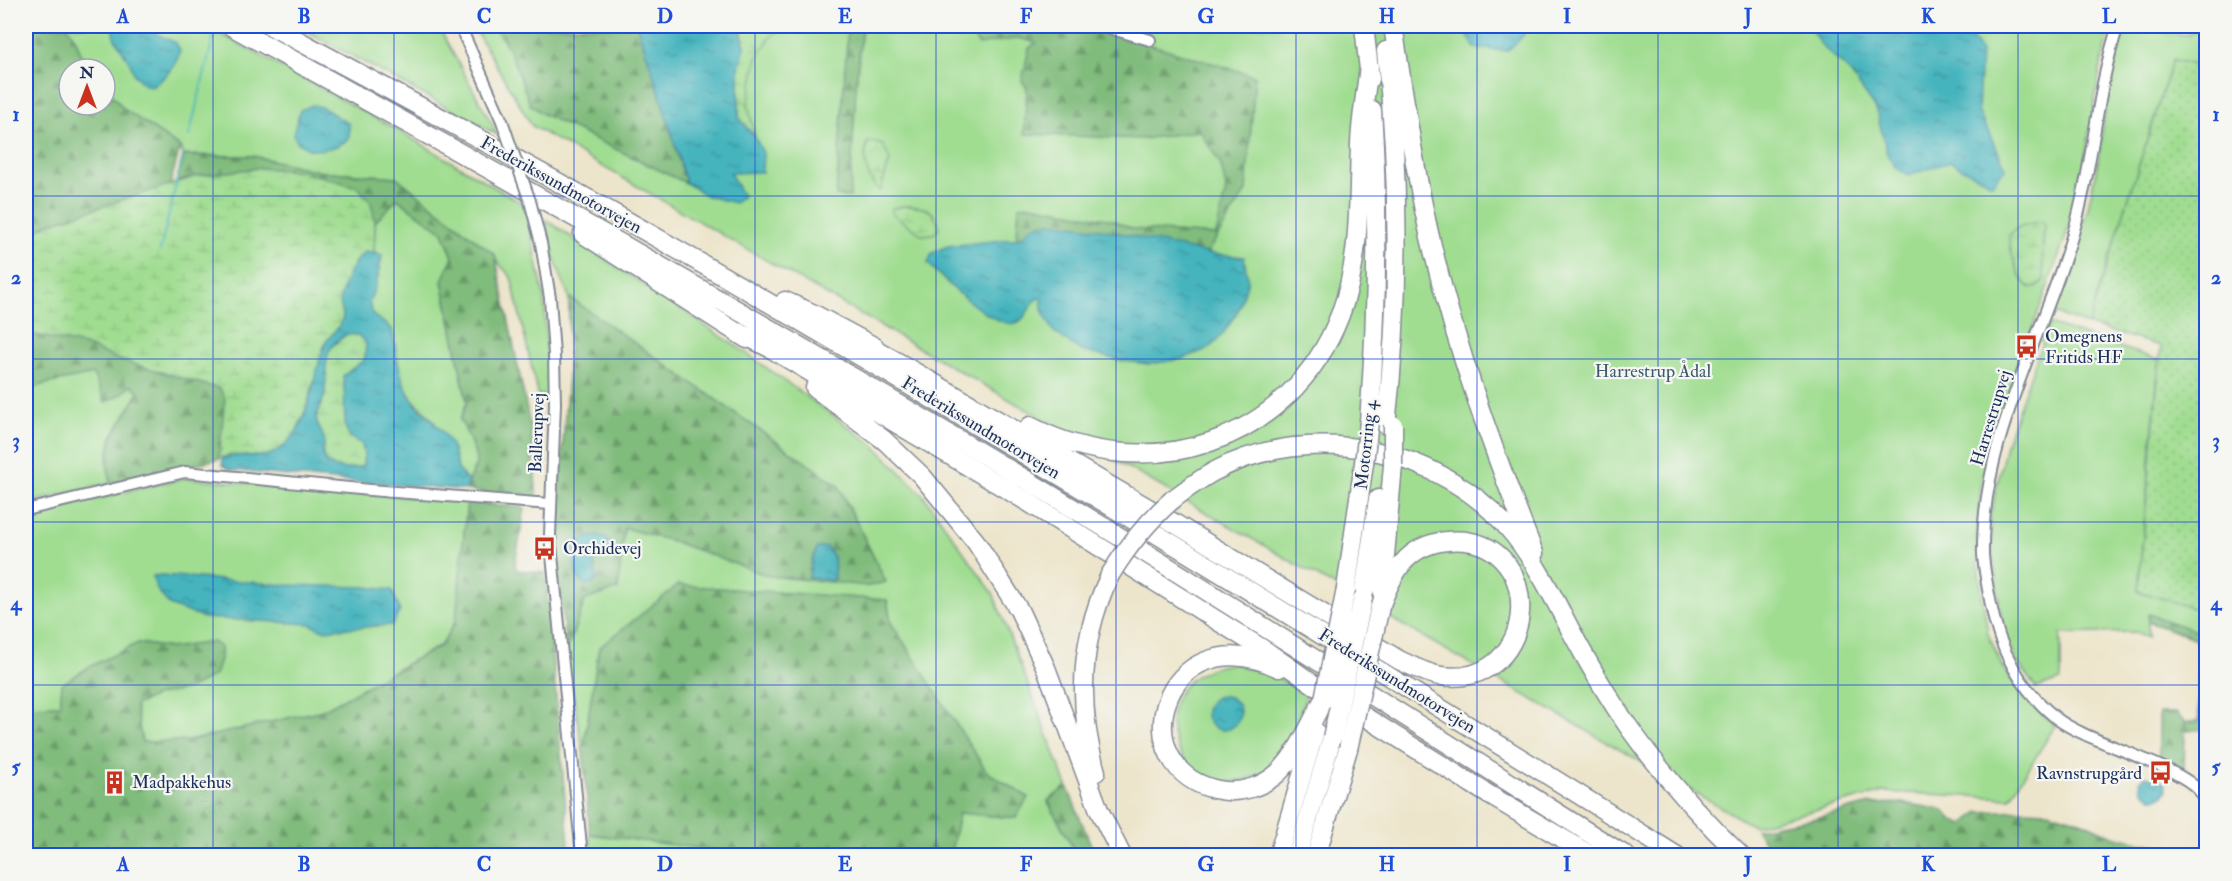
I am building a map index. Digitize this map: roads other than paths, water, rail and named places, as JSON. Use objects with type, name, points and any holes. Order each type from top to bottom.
[{"type":"highway","name":"Frederikssundmotorvejen","points":[[231,26],[476,160],[770,328],[1013,472],[1626,855]]},
{"type":"highway","name":"Frederikssundmotorvejen","points":[[271,26],[701,264],[1094,495],[1444,709],[1677,855]]},
{"type":"highway","name":"Motorring 4","points":[[1364,26],[1375,151],[1377,241],[1375,343],[1383,424]]},
{"type":"highway","name":"Motorring 4","points":[[1297,855],[1332,738],[1363,598],[1383,424],[1389,400],[1396,241],[1392,139],[1383,26]]},
{"type":"highway","points":[[1394,26],[1419,189],[1445,298],[1486,430],[1549,588]]},
{"type":"highway","points":[[866,343],[907,360],[1047,435],[1081,447],[1109,453],[1136,455],[1171,453],[1200,446],[1233,433],[1262,416],[1288,395],[1307,372],[1340,315],[1356,245],[1360,141],[1369,66]]},
{"type":"highway","points":[[476,160],[518,194],[738,332],[851,414],[884,440],[922,476],[952,509],[976,542],[1018,610],[1046,668],[1099,810],[1122,855]]},
{"type":"highway","points":[[701,264],[812,313],[866,343],[1174,523],[1399,660],[1421,670],[1441,676],[1462,676],[1480,671],[1495,663],[1509,648],[1518,629],[1522,612],[1521,593],[1515,577],[1504,562],[1490,550],[1473,542],[1456,540],[1438,542],[1421,548],[1397,568],[1380,607],[1348,749],[1316,855]]},
{"type":"highway","points":[[738,332],[770,348],[1028,502],[1269,653],[1320,692]]},
{"type":"highway","points":[[1122,855],[1092,760],[1083,693],[1085,655],[1092,621],[1110,575],[1153,517],[1172,500],[1215,471],[1267,452],[1323,445],[1375,450],[1429,469],[1456,484],[1494,513],[1512,534],[1549,588],[1580,646],[1630,729],[1679,791],[1740,855]]},
{"type":"highway","points":[[1380,464],[1380,607]]},
{"type":"highway","name":"Motorring 4","points":[[1320,692],[1380,464]]},
{"type":"highway","points":[[1313,726],[1278,773],[1255,787],[1225,791],[1202,785],[1183,772],[1169,752],[1162,728],[1163,710],[1168,695],[1180,678],[1190,669],[1222,657],[1246,657],[1266,662],[1592,855]]},
{"type":"highway","points":[[1278,855],[1320,692]]},
{"type":"highway","points":[[1491,796],[1569,855]]},
{"type":"street","name":"Ballerupvej","points":[[460,26],[502,121],[530,201],[541,243],[550,298],[555,404],[550,504],[552,569],[582,855]]},
{"type":"street","points":[[1102,26],[1150,40]]},
{"type":"street","name":"Harrestrupvej","points":[[2118,26],[2106,68],[2090,163],[2074,230],[2063,268],[1997,444],[1988,487],[1983,555],[1995,629],[2013,667],[2028,691],[2056,719],[2089,738],[2176,773],[2204,790],[2206,842]]},
{"type":"street","points":[[26,510],[185,472],[550,504]]},
{"type":"water","points":[[119,26],[141,26],[176,43],[180,50],[170,71],[151,86],[143,84],[134,74],[114,37],[114,30]]},
{"type":"water","points":[[637,26],[744,26],[741,31],[745,47],[739,67],[739,118],[755,137],[763,153],[762,172],[730,173],[743,196],[735,203],[707,196],[686,183]]},
{"type":"water","points":[[1462,26],[1529,26],[1521,38],[1507,51],[1475,48]]},
{"type":"water","points":[[1809,26],[1924,26],[1970,35],[1981,51],[1978,111],[2006,168],[1992,184],[1950,162],[1908,175],[1895,167],[1887,153],[1876,109],[1849,71],[1821,45]]},
{"type":"water","points":[[313,105],[322,107],[349,124],[349,138],[332,148],[317,150],[298,143],[293,134],[300,110]]},
{"type":"water","points":[[1050,222],[1106,230],[1211,254],[1244,257],[1248,281],[1239,309],[1225,331],[1210,348],[1182,359],[1149,364],[1123,361],[1081,351],[1054,332],[1042,310],[1042,299],[1035,300],[1018,322],[1009,323],[997,320],[970,302],[928,263],[932,253],[948,246],[1020,238],[1033,226]]},
{"type":"water","points":[[366,252],[382,255],[376,285],[369,302],[372,314],[392,329],[400,370],[407,390],[418,407],[439,427],[452,446],[457,467],[468,481],[467,490],[230,470],[222,465],[223,458],[229,456],[263,456],[277,451],[297,430],[304,417],[325,344],[342,321],[340,301],[349,272],[361,255]],"holes":[[[347,334],[358,335],[366,343],[365,359],[343,376],[345,424],[349,435],[362,444],[363,466],[341,469],[331,466],[324,459],[324,440],[316,418],[324,396],[328,354],[338,340]]]},
{"type":"water","points":[[596,536],[606,539],[611,546],[607,553],[595,557],[597,579],[593,584],[584,584],[576,574],[574,545],[586,538]]},
{"type":"water","points":[[826,547],[834,558],[833,580],[809,578],[811,563],[817,548]]},
{"type":"water","points":[[153,576],[284,585],[392,590],[400,611],[392,625],[323,630],[310,624],[204,618],[169,605],[156,588]]},
{"type":"water","points":[[1223,696],[1235,701],[1240,713],[1235,725],[1223,730],[1211,725],[1206,713],[1211,701]]},
{"type":"water","points":[[2145,776],[2160,779],[2165,783],[2167,790],[2161,797],[2153,798],[2143,792],[2140,781]]},
{"type":"waterway","points":[[189,136],[215,31]]},
{"type":"waterway","points":[[160,251],[183,155]]},
{"type":"place","name":"Omegnens Fritids HF","points":[[2027,346]]},
{"type":"place","name":"Orchidevej","points":[[545,548]]},
{"type":"place","name":"Ravnstrupgård","points":[[2160,773]]},
{"type":"place","name":"Madpakkehus","points":[[114,782]]},
{"type":"park label","name":"Harrestrup Ådal","points":[[1653,371]]}]
